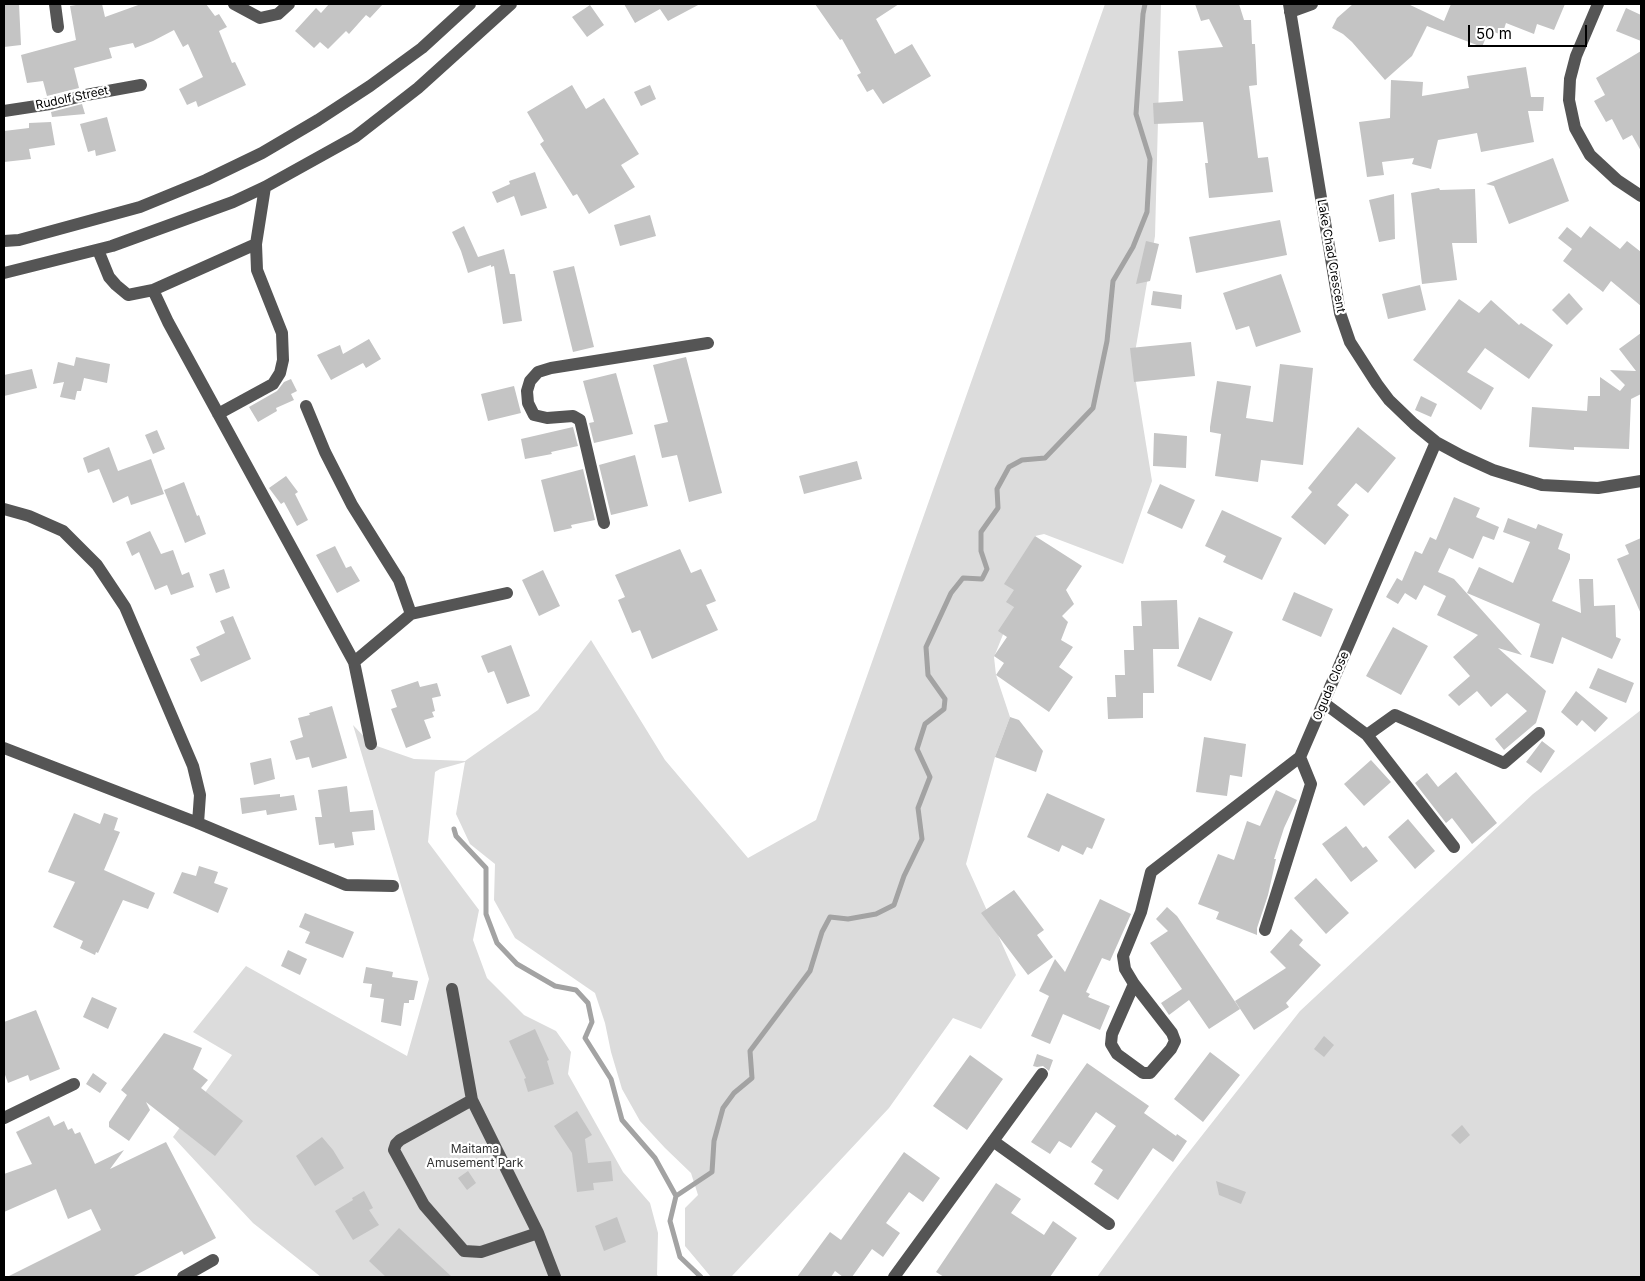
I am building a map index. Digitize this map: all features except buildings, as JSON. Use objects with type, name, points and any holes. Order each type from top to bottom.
[{"type":"street","points":[[55,4],[58,27]]},
{"type":"street","points":[[234,4],[260,18],[278,14],[289,4]]},
{"type":"street","points":[[4,241],[19,240],[140,207],[206,180],[262,153],[370,86],[422,48],[470,4]]},
{"type":"street","points":[[4,273],[112,246],[233,202],[265,187],[355,137],[418,88],[511,4]]},
{"type":"street","points":[[1289,8],[1312,4]]},
{"type":"street","points":[[1598,4],[1576,56],[1570,79],[1569,100],[1575,128],[1590,155],[1617,180],[1641,196]]},
{"type":"street","name":"Lake Chad Crescent","points":[[1289,8],[1340,313],[1350,342],[1389,400],[1436,442],[1493,470],[1542,485],[1598,488],[1641,481]]},
{"type":"street","name":"Rudolf Street","points":[[4,111],[50,104],[141,85]]},
{"type":"street","points":[[218,414],[273,384],[280,373],[283,360],[282,332],[256,270],[256,244],[265,187]]},
{"type":"street","points":[[98,250],[109,277],[128,295],[153,290],[256,244]]},
{"type":"street","points":[[153,290],[168,322],[354,662],[372,744]]},
{"type":"street","points":[[604,523],[580,420],[573,416],[547,418],[534,415],[528,404],[526,391],[530,380],[538,372],[551,368],[708,343]]},
{"type":"street","points":[[306,406],[325,452],[352,505],[399,580],[411,614]]},
{"type":"street","name":"Oguda Close","points":[[1134,984],[1125,969],[1123,956],[1141,912],[1151,872],[1300,757],[1436,442]]},
{"type":"street","points":[[4,509],[29,516],[63,532],[97,564],[125,608],[193,766],[200,795],[198,823]]},
{"type":"street","points":[[354,662],[411,614],[507,592]]},
{"type":"street","points":[[1324,703],[1367,735],[1454,847]]},
{"type":"street","points":[[1367,735],[1395,715],[1504,763],[1539,733]]},
{"type":"street","points":[[4,748],[198,823],[346,885],[393,886]]},
{"type":"street","points":[[1265,930],[1311,784],[1300,757]]},
{"type":"street","points":[[1134,984],[1172,1033],[1175,1041],[1171,1050],[1150,1073],[1142,1073],[1116,1054],[1111,1044],[1112,1034],[1134,984]]},
{"type":"street","points":[[452,989],[472,1100],[538,1233],[555,1277]]},
{"type":"street","points":[[900,1275],[1042,1074]]},
{"type":"street","points":[[4,1118],[74,1084]]},
{"type":"street","points":[[472,1100],[400,1140],[394,1150],[424,1206],[464,1251],[481,1252],[538,1233]]},
{"type":"street","points":[[993,1141],[1109,1224]]},
{"type":"street","points":[[183,1277],[213,1260]]},
{"type":"green space","name":"Maitama Amusement Park","points":[[1105,4],[1161,4],[1155,236],[1133,364],[1152,481],[1123,564],[1044,534],[1035,536],[1014,590],[1014,607],[994,657],[996,675],[1010,717],[995,757],[966,864],[1016,975],[981,1029],[953,1018],[889,1108],[732,1276],[711,1277],[685,1246],[685,1208],[698,1195],[691,1173],[640,1121],[622,1089],[605,1023],[595,993],[515,938],[494,900],[495,864],[470,844],[456,814],[465,762],[440,769],[435,772],[428,842],[479,910],[473,940],[487,978],[524,1015],[556,1031],[571,1052],[568,1074],[623,1172],[650,1203],[658,1233],[657,1275],[659,1277],[321,1277],[253,1223],[173,1137],[232,1055],[193,1032],[246,966],[407,1056],[429,979],[353,725],[371,744],[414,759],[465,761],[538,710],[591,640],[665,760],[748,858],[816,820]]},
{"type":"green space","points":[[1641,710],[1641,1277],[1097,1277],[1174,1171],[1300,1011],[1533,794]]},
{"type":"waterway","points":[[676,1196],[712,1172],[714,1141],[723,1108],[734,1093],[752,1078],[750,1051],[810,971],[822,932],[830,917],[848,919],[876,914],[894,905],[904,876],[922,839],[918,808],[930,777],[917,749],[925,724],[944,709],[945,699],[928,675],[926,647],[951,593],[963,578],[982,579],[987,569],[981,551],[981,532],[998,508],[997,489],[1009,467],[1022,460],[1045,458],[1093,408],[1107,341],[1113,281],[1133,247],[1147,212],[1150,159],[1136,114],[1145,4]]},
{"type":"waterway","points":[[454,829],[456,836],[486,868],[486,914],[497,943],[517,964],[555,986],[576,990],[588,1003],[592,1022],[585,1038],[611,1079],[622,1120],[655,1158],[676,1196],[670,1221],[680,1257],[701,1277]]}]
